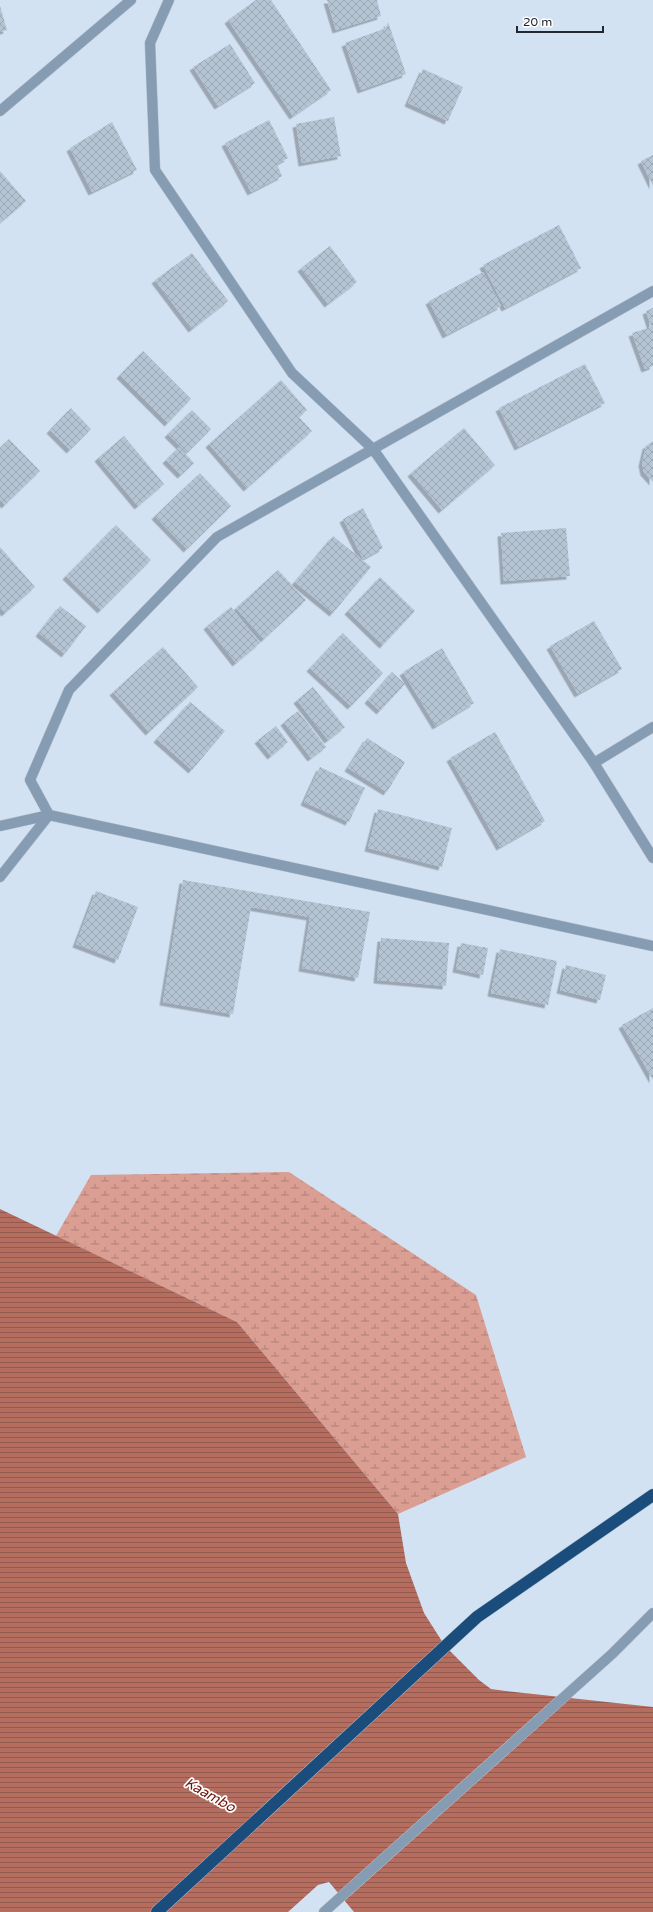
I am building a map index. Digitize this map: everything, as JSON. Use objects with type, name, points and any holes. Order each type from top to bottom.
[{"type":"highway","points":[[158,1912],[477,1617],[653,1494]]},
{"type":"street","points":[[0,110],[131,0]]},
{"type":"street","points":[[169,0],[150,43],[155,170],[292,373],[373,449],[594,763],[653,858]]},
{"type":"street","points":[[49,815],[30,780],[69,690],[217,538],[653,291]]},
{"type":"street","points":[[594,763],[653,727]]},
{"type":"street","points":[[0,877],[49,815]]},
{"type":"street","points":[[0,826],[49,815],[653,946]]},
{"type":"street","points":[[324,1912],[612,1654],[653,1613]]},
{"type":"green space","points":[[289,1172],[476,1295],[526,1457],[398,1514],[237,1322],[56,1236],[91,1175]]},
{"type":"water","name":"Kaambo","points":[[0,1209],[237,1322],[398,1514],[406,1563],[424,1613],[445,1646],[479,1680],[491,1689],[653,1707],[653,1912],[354,1912],[329,1882],[318,1885],[288,1912],[0,1912]]},
{"type":"building","points":[[256,0],[271,0],[331,90],[293,116],[228,20]]},
{"type":"building","points":[[327,0],[377,0],[381,16],[336,30]]},
{"type":"building","points":[[0,6],[7,30],[0,32]]},
{"type":"building","points":[[388,22],[406,74],[361,90],[345,43],[386,28]]},
{"type":"building","points":[[230,44],[255,83],[218,106],[193,67]]},
{"type":"building","points":[[423,69],[463,87],[448,121],[408,103]]},
{"type":"building","points":[[334,117],[341,156],[302,163],[296,124]]},
{"type":"building","points":[[269,120],[288,158],[277,164],[282,176],[251,192],[225,143]]},
{"type":"building","points":[[112,122],[137,170],[92,192],[70,148]]},
{"type":"building","points":[[653,155],[653,186],[641,161]]},
{"type":"building","points":[[0,171],[26,201],[0,223]]},
{"type":"building","points":[[559,225],[581,268],[505,308],[483,265]]},
{"type":"building","points":[[330,246],[357,282],[328,304],[301,268]]},
{"type":"building","points":[[192,253],[228,301],[192,329],[155,280]]},
{"type":"building","points":[[483,272],[501,306],[446,335],[429,301]]},
{"type":"building","points":[[653,308],[653,366],[645,369],[632,333],[651,327],[646,311]]},
{"type":"building","points":[[143,351],[191,399],[168,423],[120,375]]},
{"type":"building","points":[[585,364],[605,403],[518,447],[499,408]]},
{"type":"building","points":[[281,380],[307,410],[299,417],[312,431],[247,488],[209,444]]},
{"type":"building","points":[[71,408],[91,429],[70,450],[50,430]]},
{"type":"building","points":[[192,410],[211,429],[187,453],[168,434]]},
{"type":"building","points":[[464,428],[495,465],[442,510],[411,473]]},
{"type":"building","points":[[124,436],[164,484],[138,506],[98,458]]},
{"type":"building","points":[[9,439],[40,471],[5,505],[0,500],[0,448]]},
{"type":"building","points":[[653,441],[653,482],[644,472],[642,463],[646,446]]},
{"type":"building","points":[[179,447],[194,463],[181,475],[166,460]]},
{"type":"building","points":[[200,473],[231,506],[187,549],[155,516]]},
{"type":"building","points":[[363,508],[383,548],[363,559],[343,519]]},
{"type":"building","points":[[116,525],[151,560],[101,610],[66,576]]},
{"type":"building","points":[[566,528],[570,576],[504,581],[501,533]]},
{"type":"building","points":[[333,536],[371,567],[333,613],[295,582]]},
{"type":"building","points":[[0,547],[35,587],[5,613],[0,607]]},
{"type":"building","points":[[278,570],[306,600],[264,639],[236,608]]},
{"type":"building","points":[[380,577],[415,611],[383,645],[348,611]]},
{"type":"building","points":[[60,606],[86,626],[65,654],[39,633]]},
{"type":"building","points":[[231,607],[260,643],[236,663],[207,626]]},
{"type":"building","points":[[594,621],[622,669],[578,694],[550,646]]},
{"type":"building","points":[[343,633],[383,673],[351,706],[310,668]]},
{"type":"building","points":[[163,647],[198,687],[149,732],[113,692]]},
{"type":"building","points":[[442,648],[474,703],[436,726],[403,672]]},
{"type":"building","points":[[392,672],[405,684],[380,711],[368,700]]},
{"type":"building","points":[[313,687],[345,727],[328,740],[297,700]]},
{"type":"building","points":[[190,702],[225,731],[192,770],[157,739]]},
{"type":"building","points":[[298,711],[326,747],[311,758],[284,722]]},
{"type":"building","points":[[276,726],[288,742],[271,756],[258,740]]},
{"type":"building","points":[[495,732],[545,821],[500,847],[450,758]]},
{"type":"building","points":[[367,738],[405,762],[387,792],[348,768]]},
{"type":"building","points":[[320,767],[365,788],[349,822],[304,802]]},
{"type":"building","points":[[378,809],[452,828],[442,867],[368,848]]},
{"type":"building","points":[[183,880],[370,912],[358,978],[302,968],[310,917],[251,907],[233,1014],[163,1002]]},
{"type":"building","points":[[96,891],[138,907],[118,960],[76,944]]},
{"type":"building","points":[[381,938],[449,943],[446,986],[377,980]]},
{"type":"building","points":[[461,943],[488,948],[483,975],[456,969]]},
{"type":"building","points":[[500,949],[557,961],[548,1005],[491,993]]},
{"type":"building","points":[[566,965],[606,975],[600,1000],[560,990]]},
{"type":"building","points":[[653,1008],[653,1080],[622,1025]]}]
